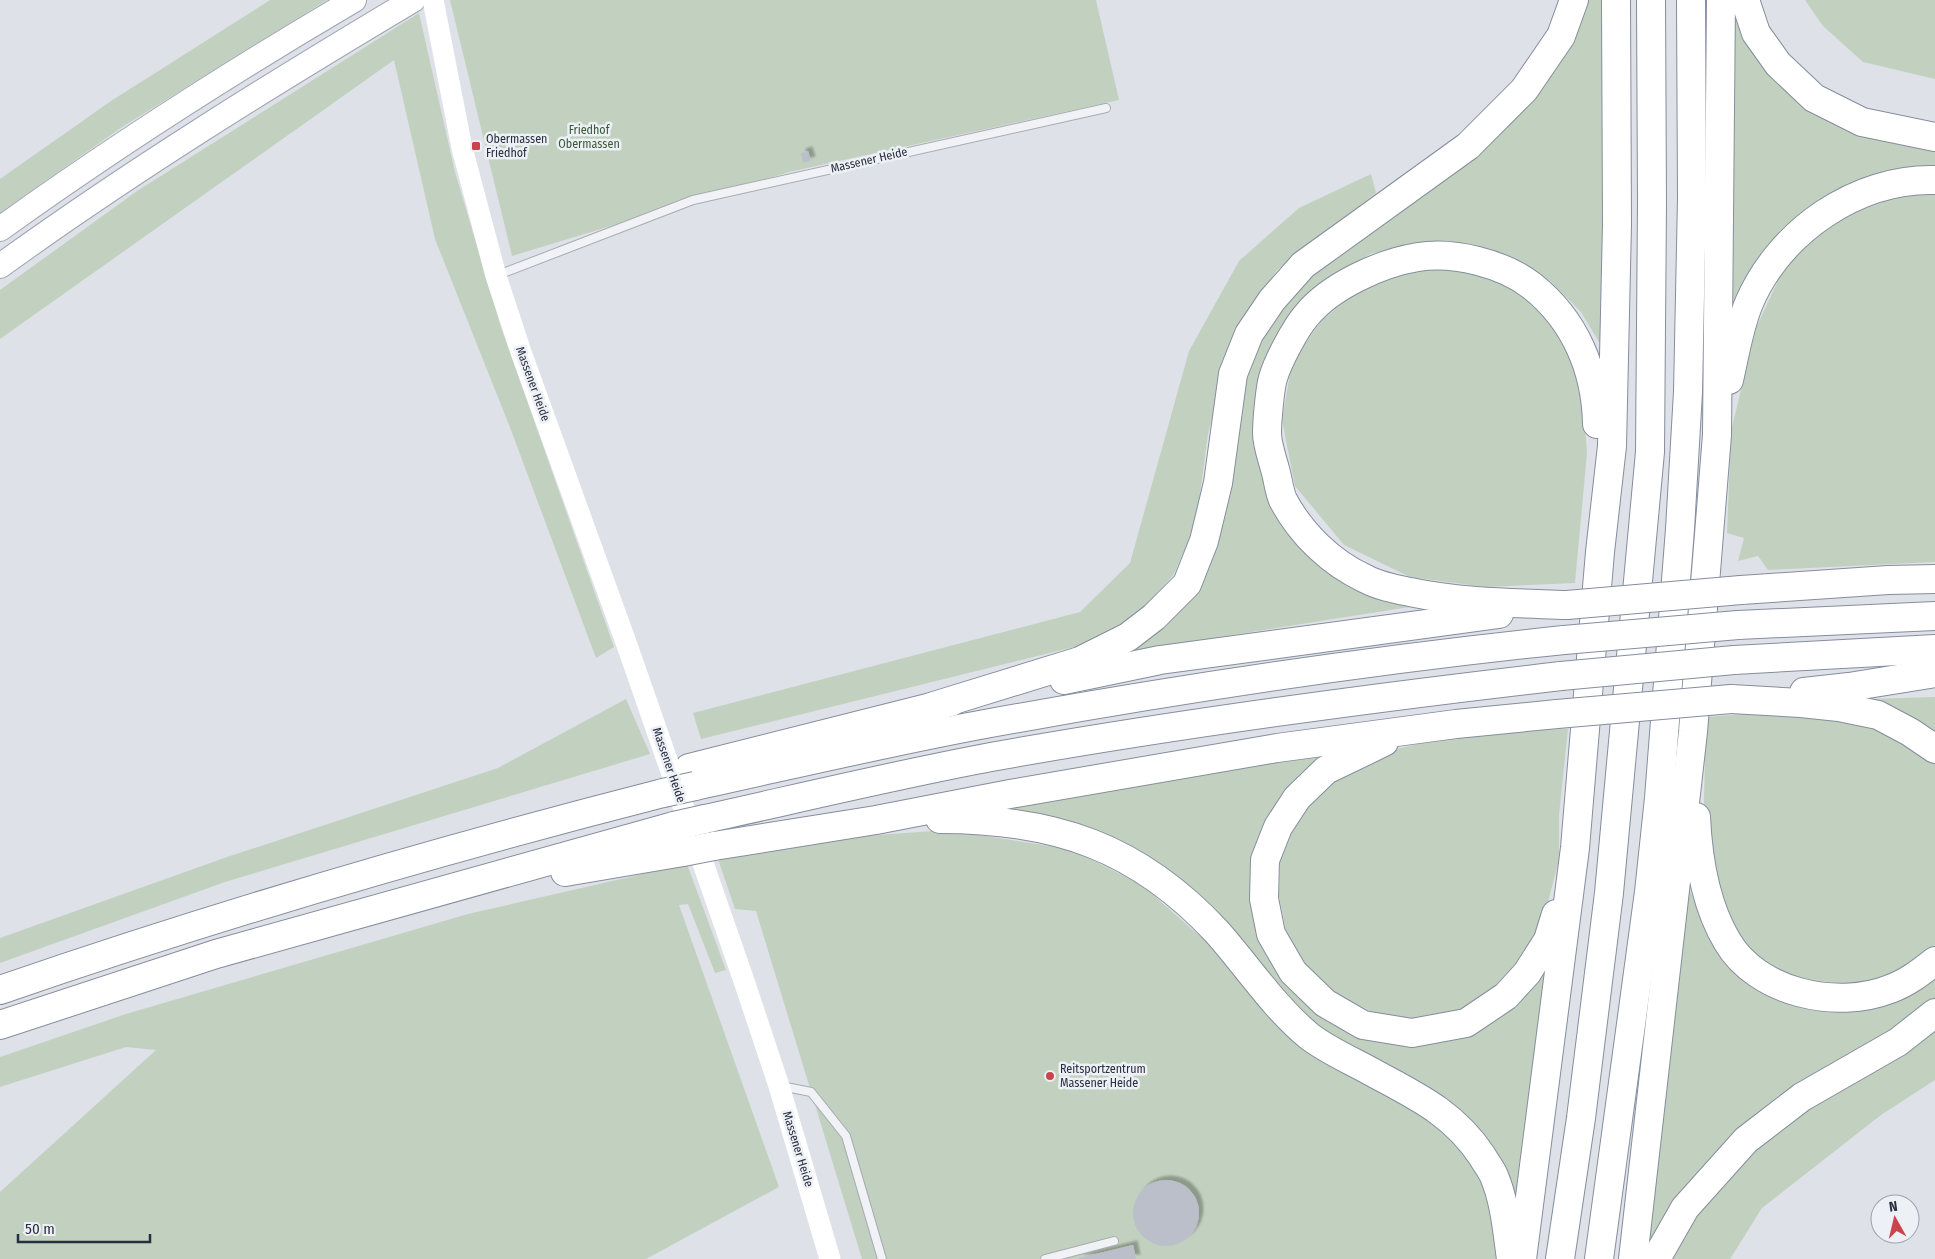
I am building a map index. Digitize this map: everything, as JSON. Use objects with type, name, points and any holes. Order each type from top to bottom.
[{"type":"highway","points":[[0,990],[264,904],[536,826],[660,785],[934,706],[1080,661],[1128,637],[1154,617],[1187,584],[1204,541],[1218,483],[1233,374],[1249,334],[1272,300],[1303,265],[1468,146],[1524,90],[1561,36],[1574,0]]},
{"type":"highway","points":[[1522,1259],[1575,848],[1600,552],[1612,446],[1616,224],[1616,0]]},
{"type":"highway","points":[[1560,1259],[1581,1118],[1609,893],[1650,452],[1651,0]]},
{"type":"highway","points":[[1599,1259],[1649,892],[1659,798],[1680,529],[1688,392],[1692,198],[1691,0]]},
{"type":"highway","points":[[1632,1259],[1693,732],[1717,435],[1721,0]]},
{"type":"highway","points":[[1745,0],[1756,33],[1778,64],[1814,98],[1862,122],[1935,137]]},
{"type":"highway","points":[[1717,435],[1740,329],[1750,302],[1766,271],[1791,240],[1824,213],[1849,200],[1883,187],[1920,180],[1935,180]]},
{"type":"highway","points":[[1567,605],[1462,600],[1393,589],[1368,580],[1344,568],[1305,533],[1282,499],[1267,434],[1273,378],[1288,344],[1306,316],[1337,288],[1379,267],[1420,256],[1457,257],[1489,264],[1520,276],[1546,297],[1565,319],[1586,359],[1597,400],[1600,552]]},
{"type":"highway","points":[[1888,580],[1935,572]]},
{"type":"highway","points":[[934,706],[1160,660],[1567,605],[1741,590],[1935,578]]},
{"type":"highway","points":[[692,777],[1162,693],[1348,665],[1564,640],[1738,625],[1935,616]]},
{"type":"highway","points":[[0,1025],[216,954],[674,826],[990,758],[1130,734],[1354,700],[1561,676],[1734,660],[1935,649]]},
{"type":"highway","points":[[437,891],[552,875],[876,820],[1010,794],[1267,750],[1456,724],[1849,687],[1935,673]]},
{"type":"highway","points":[[1731,699],[1839,707],[1878,715],[1910,732],[1935,749]]},
{"type":"highway","points":[[1456,724],[1379,743],[1326,770],[1297,798],[1278,826],[1265,860],[1264,899],[1271,934],[1293,972],[1325,1003],[1363,1025],[1412,1033],[1466,1023],[1506,996],[1527,972],[1548,940],[1575,848]]},
{"type":"highway","points":[[1693,732],[1697,844],[1703,880],[1714,915],[1728,942],[1745,964],[1768,980],[1797,991],[1826,998],[1860,996],[1890,990],[1916,977],[1935,961]]},
{"type":"highway","points":[[876,820],[973,819],[1030,826],[1083,839],[1131,861],[1181,897],[1217,933],[1274,1002],[1310,1037],[1436,1108],[1470,1138],[1494,1175],[1503,1203],[1511,1259]]},
{"type":"highway","points":[[1656,1259],[1685,1208],[1746,1140],[1802,1097],[1898,1042],[1935,1013]]},
{"type":"main road","points":[[0,229],[172,112],[354,0]]},
{"type":"main road","points":[[0,266],[58,224],[188,137],[413,0]]},
{"type":"street","name":"Massener Heide","points":[[433,0],[462,148],[496,276],[521,352],[709,877],[779,1086],[830,1259]]},
{"type":"lane","name":"Massener Heide","points":[[496,276],[693,200],[1106,108]]},
{"type":"lane","points":[[779,1086],[811,1092],[846,1136],[882,1259]]},
{"type":"lane","points":[[1045,1259],[1114,1241]]},
{"type":"green space","points":[[270,0],[327,0],[122,127],[0,213],[0,179],[111,101]]},
{"type":"green space","name":"Friedhof Obermassen","points":[[450,0],[1096,0],[1119,100],[789,172],[512,256]]},
{"type":"green space","points":[[1584,0],[1607,0],[1602,347],[1581,312],[1550,281],[1517,261],[1470,244],[1419,242],[1370,254],[1318,287],[1261,377],[1304,548],[1416,606],[1118,653],[1181,606],[1246,368],[1272,316],[1302,279],[1431,183]]},
{"type":"green space","points":[[1805,0],[1935,0],[1935,79],[1863,62],[1823,26]]},
{"type":"green space","points":[[419,13],[455,172],[501,327],[614,647],[596,658],[511,430],[435,239],[394,60],[0,339],[0,290],[137,191]]},
{"type":"green space","points":[[1735,15],[1776,75],[1935,144],[1935,168],[1897,169],[1848,185],[1806,208],[1766,249],[1733,306]]},
{"type":"green space","points":[[1371,174],[1376,193],[1277,270],[1233,339],[1208,434],[1196,524],[1174,574],[1136,617],[1078,646],[701,739],[693,713],[1080,612],[1130,563],[1189,351],[1239,261],[1299,208]]},
{"type":"green space","points":[[1906,195],[1935,195],[1935,562],[1768,570],[1758,556],[1738,561],[1744,538],[1727,533],[1731,431],[1756,328],[1781,274],[1809,237],[1854,209]]},
{"type":"green space","points":[[1450,268],[1491,276],[1529,299],[1564,337],[1582,384],[1587,453],[1575,583],[1486,587],[1410,577],[1344,545],[1295,486],[1282,420],[1292,362],[1322,320],[1362,287],[1405,271]]},
{"type":"green space","points":[[1935,697],[1935,740],[1869,699]]},
{"type":"green space","points":[[626,699],[650,754],[225,882],[0,963],[0,938],[227,857],[498,768]]},
{"type":"green space","points":[[1795,710],[1870,721],[1935,760],[1935,950],[1911,970],[1856,990],[1772,975],[1735,940],[1703,843],[1706,717]]},
{"type":"green space","points":[[1568,729],[1559,815],[1559,860],[1539,936],[1519,969],[1494,991],[1464,1009],[1414,1019],[1374,1013],[1337,994],[1305,966],[1286,931],[1279,896],[1280,860],[1292,823],[1335,775],[1383,752],[1445,738],[1533,730]]},
{"type":"green space","points":[[1328,755],[1315,766],[1258,901],[1321,1009],[1469,1027],[1553,941],[1520,1219],[1500,1171],[1317,1032],[1185,894],[1003,812],[1002,804]]},
{"type":"green space","name":"Reitsportzentrum Massener Heide","points":[[946,830],[1070,849],[1142,885],[1218,952],[1281,1028],[1354,1078],[1420,1112],[1467,1153],[1485,1186],[1498,1249],[1497,1259],[862,1259],[756,911],[735,909],[718,859],[837,838]]},
{"type":"green space","points":[[687,864],[726,970],[715,973],[688,904],[679,905],[779,1187],[646,1259],[0,1259],[0,1192],[156,1050],[126,1047],[0,1087],[0,1057],[126,1014],[468,914]]},
{"type":"green space","points":[[1688,885],[1702,921],[1732,966],[1758,988],[1794,1005],[1838,1010],[1935,973],[1935,1003],[1795,1092],[1639,1259]]},
{"type":"green space","points":[[1935,1024],[1935,1080],[1881,1115],[1762,1208],[1730,1259],[1668,1259],[1695,1213],[1753,1145]]},
{"type":"building","points":[[808,151],[811,161],[803,163],[801,153]]},
{"type":"building","points":[[1166,1180],[1179,1182],[1194,1195],[1197,1200],[1199,1213],[1197,1226],[1184,1241],[1179,1244],[1166,1246],[1153,1244],[1138,1231],[1135,1226],[1133,1213],[1135,1200],[1148,1185],[1153,1182]]},
{"type":"building","points":[[1133,1245],[1136,1259],[1079,1259],[1079,1258]]},
{"type":"place","name":"Obermassen Friedhof","points":[[476,146]]},
{"type":"place","name":"Reitsportzentrum Massener Heide","points":[[1050,1076]]}]
